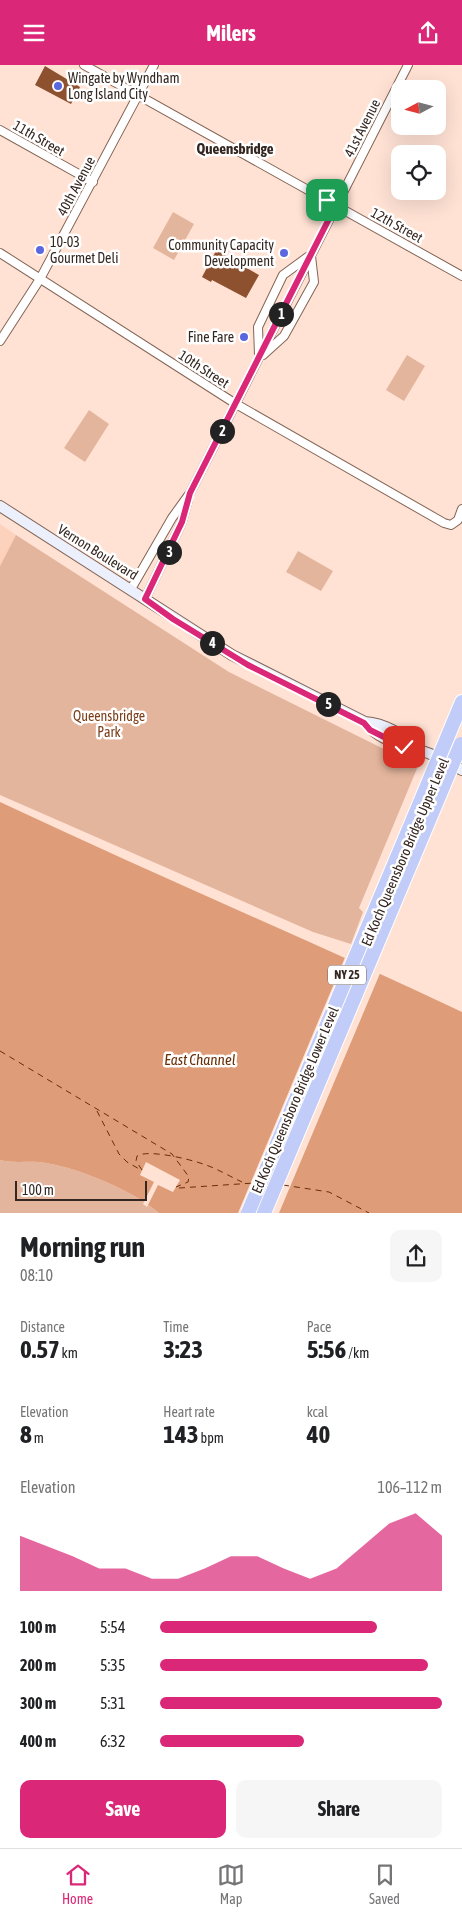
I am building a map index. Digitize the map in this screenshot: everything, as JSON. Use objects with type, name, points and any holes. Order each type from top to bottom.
[{"type":"highway","name":"NY 25","points":[[454,739],[462,702]]},
{"type":"highway","points":[[454,739],[462,715]]},
{"type":"highway","name":"Ed Koch Queensboro Bridge Lower Level","points":[[248,1213],[454,739]]},
{"type":"highway","name":"Ed Koch Queensboro Bridge Upper Level","points":[[253,1213],[454,739]]},
{"type":"highway","name":"Ed Koch Queensboro Bridge Upper Level","points":[[264,1213],[454,739]]},
{"type":"highway","name":"NY 25","points":[[269,1213],[462,752]]},
{"type":"main road","name":"Vernon Boulevard","points":[[0,506],[131,589],[173,619],[248,665],[364,723],[375,723],[410,740],[420,749],[462,770]]},
{"type":"street","name":"12th Street","points":[[84,65],[462,276]]},
{"type":"street","name":"40th Avenue","points":[[0,341],[40,279],[154,65]]},
{"type":"street","name":"41st Avenue","points":[[131,589],[172,518],[190,493],[408,65]]},
{"type":"street","name":"11th Street","points":[[0,130],[93,182]]},
{"type":"street","name":"10th Street","points":[[0,253],[236,404],[444,523],[451,525],[458,519],[462,509]]},
{"type":"street","name":"41st Avenue","points":[[259,357],[284,337],[314,282],[311,255]]},
{"type":"street","name":"41st Avenue","points":[[259,357],[258,327],[283,275],[311,255]]},
{"type":"street","name":"41st Avenue","points":[[145,599],[182,522],[190,493]]},
{"type":"shaded area","points":[[0,524],[16,535],[0,566]]},
{"type":"green space","points":[[173,212],[194,224],[174,260],[153,248]]},
{"type":"green space","points":[[407,355],[425,366],[404,401],[386,390]]},
{"type":"green space","points":[[89,410],[109,424],[85,462],[64,448]]},
{"type":"green space","name":"Queensbridge Park","points":[[16,535],[229,672],[418,766],[359,908],[363,912],[351,944],[313,932],[0,795],[0,566]]},
{"type":"green space","points":[[298,551],[333,571],[321,591],[286,572]]},
{"type":"green space","points":[[0,1160],[40,1162],[90,1175],[135,1196],[159,1213],[0,1213]]},
{"type":"water","name":"East Channel","points":[[0,802],[462,1012],[462,1213],[159,1213],[135,1196],[75,1170],[40,1162],[0,1160]]},
{"type":"pier","points":[[346,955],[381,971],[279,1213],[238,1213]]},
{"type":"pier","points":[[146,1162],[180,1180],[173,1192],[158,1185],[147,1207],[143,1204],[154,1182],[140,1175]]},
{"type":"building","name":"Wingate by Wyndham Long Island City","points":[[45,66],[80,87],[71,104],[35,85]]},
{"type":"building","points":[[217,249],[225,256],[259,275],[246,298],[212,280],[211,282],[202,277]]},
{"type":"ferry route","points":[[0,1051],[172,1154],[189,1177],[188,1182],[176,1187]]},
{"type":"ferry route","points":[[97,1111],[119,1154],[127,1162],[141,1170]]},
{"type":"ferry route","points":[[142,1170],[136,1161],[137,1156],[142,1154],[159,1154],[179,1157],[203,1164],[242,1182]]},
{"type":"ferry route","points":[[179,1188],[254,1183]]},
{"type":"ferry route","points":[[283,1185],[329,1192],[369,1213]]},
{"type":"place","name":"Wingate by Wyndham Long Island City","points":[[58,86]]},
{"type":"place","name":"10-03 Gourmet Deli","points":[[40,250]]},
{"type":"place","name":"Community Capacity Development","points":[[284,253]]},
{"type":"place","name":"Fine Fare","points":[[244,337]]},
{"type":"district","name":"Queensbridge","points":[[235,148]]},
{"type":"route","points":[[327,200],[336,205],[190,493],[182,522],[165,561],[145,599],[173,619],[248,665],[364,723],[370,730],[404,747]]}]
